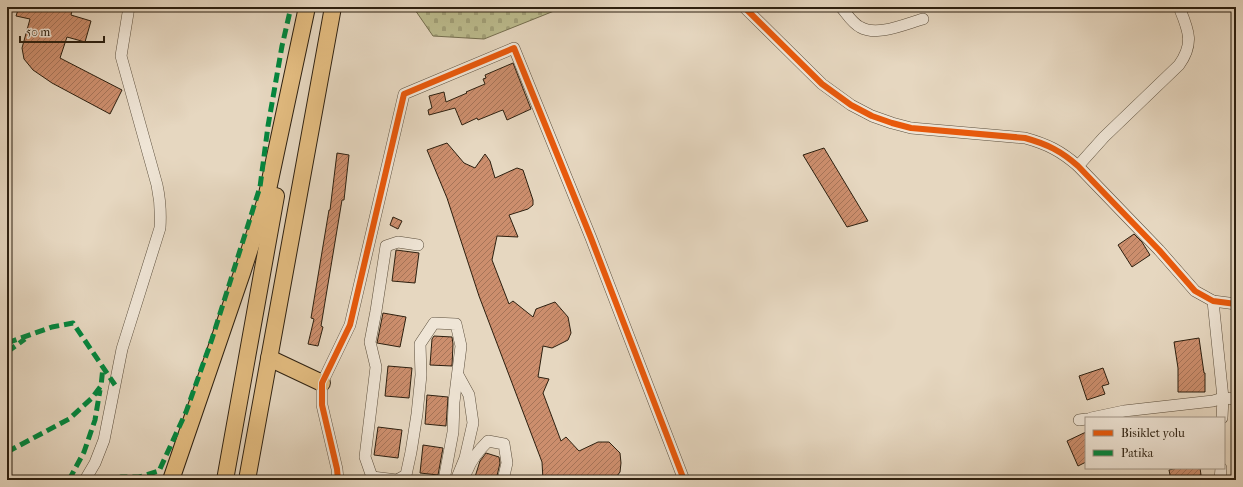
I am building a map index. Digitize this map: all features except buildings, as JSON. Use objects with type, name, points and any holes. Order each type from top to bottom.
[{"type":"highway","points":[[171,480],[266,199],[309,7]]},
{"type":"highway","points":[[225,480],[309,7]]},
{"type":"highway","points":[[247,480],[333,7]]},
{"type":"highway","points":[[270,358],[322,383]]},
{"type":"street","points":[[85,480],[95,464],[104,440],[122,349],[160,228],[160,199],[157,185],[121,56],[129,7]]},
{"type":"street","points":[[744,7],[822,84],[851,105],[872,116],[911,128],[1025,138],[1053,148],[1078,166],[1159,250],[1188,284],[1203,296],[1213,301],[1236,304]]},
{"type":"street","points":[[841,7],[860,28],[871,31],[882,30],[923,19]]},
{"type":"street","points":[[1078,166],[1104,137],[1184,59],[1187,52],[1189,39],[1187,26],[1179,7]]},
{"type":"street","points":[[338,480],[338,469],[322,405],[322,383],[350,325],[404,94],[514,48],[591,238],[684,480]]},
{"type":"street","points":[[418,245],[398,242],[386,246],[370,342],[376,367],[365,457],[371,478],[397,480],[406,476],[417,414],[421,375],[420,344],[434,324],[456,324],[461,346],[454,402],[453,432],[444,480]]},
{"type":"street","points":[[1213,301],[1223,398],[1222,417]]},
{"type":"street","points":[[456,480],[465,458],[473,423],[469,395],[458,375]]},
{"type":"street","points":[[1096,417],[1124,411],[1213,401],[1223,398],[1236,399]]},
{"type":"street","points":[[465,480],[470,464],[488,441],[504,444],[508,463],[503,480]]},
{"type":"street","points":[[1220,480],[1221,469]]},
{"type":"green space","points":[[413,7],[564,7],[484,39],[433,36]]},
{"type":"marked path","points":[[119,480],[121,477],[139,477],[159,471],[186,412],[212,339],[260,187],[268,126],[282,46],[291,7]]},
{"type":"marked path","points":[[7,343],[52,327],[73,323],[115,385]]},
{"type":"marked path","points":[[7,352],[25,339]]},
{"type":"marked path","points":[[7,452],[69,419],[92,398],[101,386],[103,367]]},
{"type":"marked path","points":[[69,480],[84,452],[95,420],[100,390]]},
{"type":"cycle path","points":[[744,7],[822,84],[851,105],[872,116],[911,128],[1025,138],[1060,152],[1078,166],[1159,250],[1195,291],[1213,301],[1236,304]]},
{"type":"cycle path","points":[[338,480],[337,469],[322,405],[322,383],[350,325],[404,94],[514,48],[591,238],[684,480]]}]
